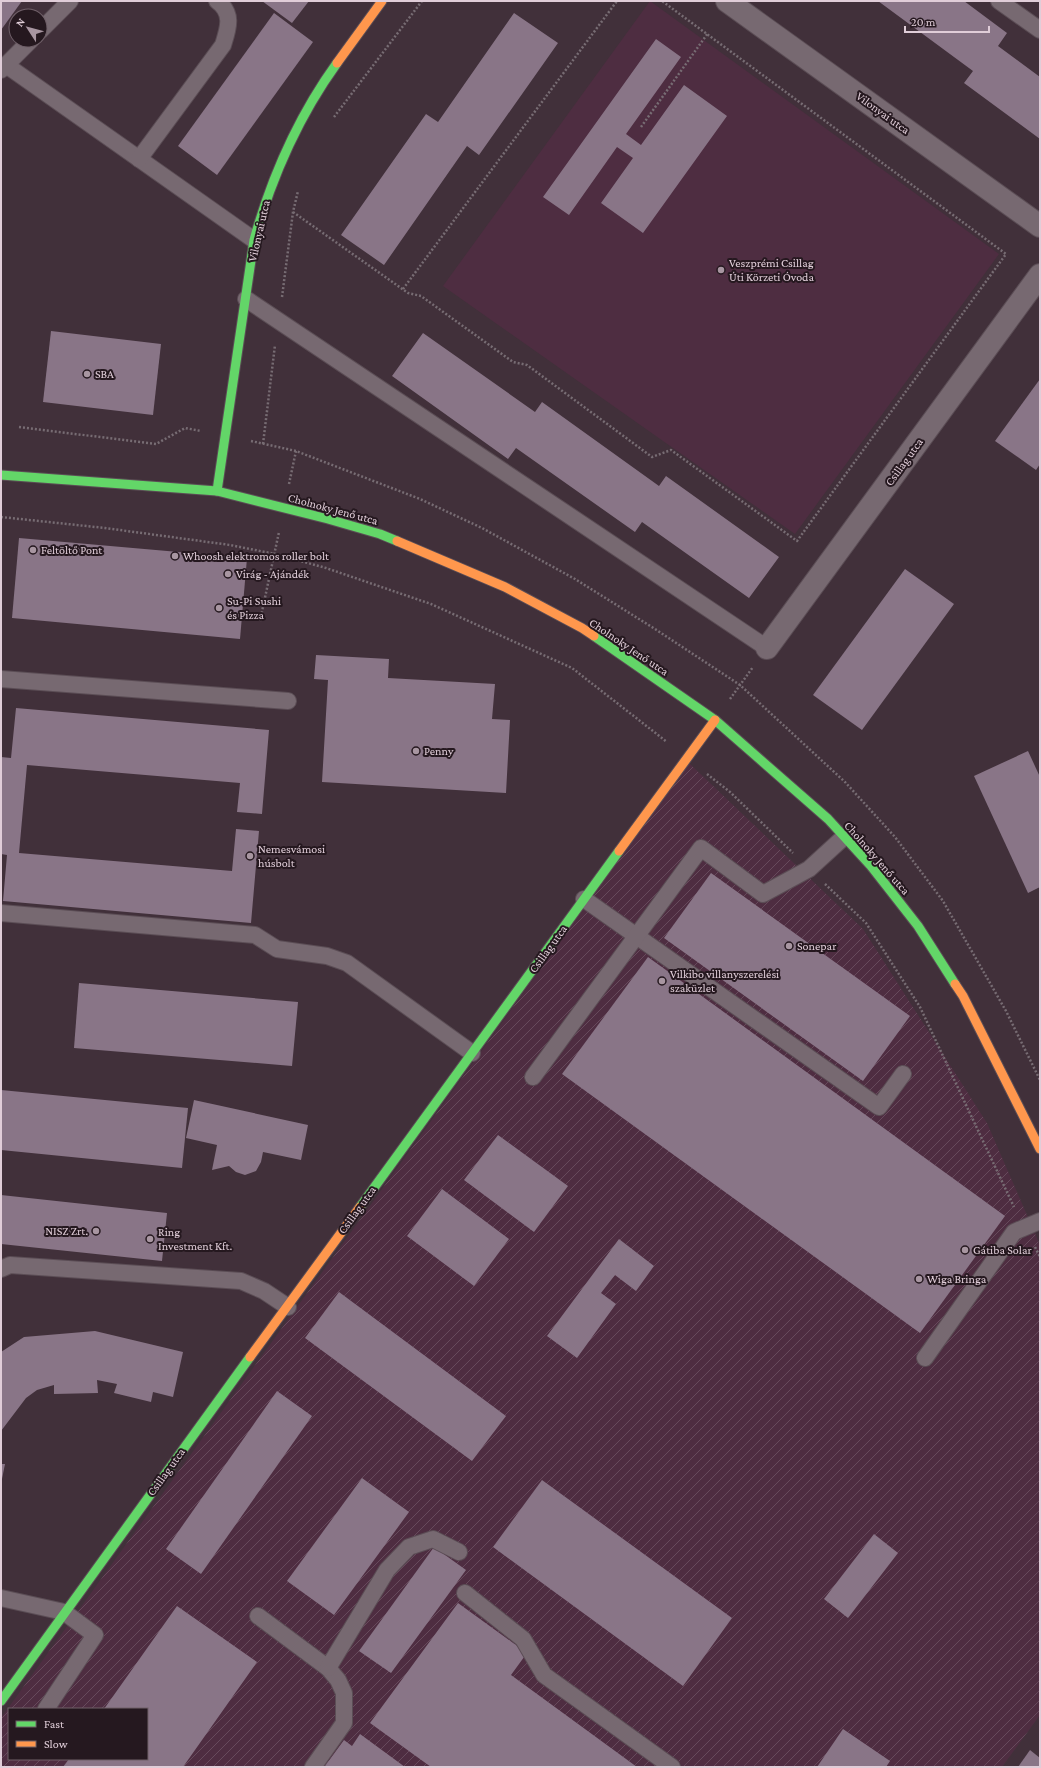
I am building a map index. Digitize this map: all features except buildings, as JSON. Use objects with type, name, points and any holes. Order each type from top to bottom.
[{"type":"street","name":"Vilonyai utca","points":[[217,490],[254,240],[264,204],[278,167],[299,123],[318,89],[382,1]]},
{"type":"street","name":"Vilonyai utca","points":[[727,1],[1040,226]]},
{"type":"street","name":"Csillag utca","points":[[767,648],[1040,275]]},
{"type":"street","name":"Cholnoky Jenő utca","points":[[1,475],[217,490],[380,534],[440,558],[505,587],[582,628],[715,720],[828,819],[871,866],[918,926],[963,996],[1040,1149]]},
{"type":"street","name":"Csillag utca","points":[[1,1701],[64,1612],[715,720]]},
{"type":"lane","points":[[48,23],[70,1]]},
{"type":"lane","points":[[139,159],[223,45],[229,23],[224,6],[217,1]]},
{"type":"lane","points":[[999,1],[1040,30]]},
{"type":"lane","points":[[23,48],[3,68],[139,159],[254,240]]},
{"type":"lane","points":[[246,299],[767,648]]},
{"type":"lane","points":[[1,679],[288,701]]},
{"type":"lane","points":[[533,1077],[701,848],[763,894],[809,869],[844,837]]},
{"type":"lane","points":[[584,899],[879,1107],[903,1074]]},
{"type":"lane","points":[[1,913],[255,936],[277,949],[327,956],[347,963],[472,1053]]},
{"type":"lane","points":[[925,1358],[1014,1232],[1040,1222]]},
{"type":"lane","points":[[1,1269],[10,1265],[241,1281],[264,1291],[288,1307]]},
{"type":"lane","points":[[328,1668],[387,1570],[409,1547],[433,1540],[460,1552]]},
{"type":"lane","points":[[465,1593],[523,1639],[544,1675],[672,1767]]},
{"type":"lane","points":[[1,1598],[64,1612],[95,1635],[47,1708]]},
{"type":"lane","points":[[258,1616],[328,1668],[338,1680],[344,1693],[344,1722],[338,1734],[313,1767]]},
{"type":"path","points":[[331,120],[422,1]]},
{"type":"path","points":[[403,289],[617,1]]},
{"type":"path","points":[[293,212],[408,293],[421,296],[514,362],[527,365],[652,457],[671,450],[797,541],[1006,254],[708,33],[662,1]]},
{"type":"path","points":[[640,127],[708,33]]},
{"type":"path","points":[[263,444],[293,212],[300,185]]},
{"type":"path","points":[[260,621],[296,451]]},
{"type":"path","points":[[1,517],[113,529],[230,545],[275,554],[326,568],[431,604],[572,668],[730,792],[866,923],[920,1007],[1024,1228],[1040,1257]]},
{"type":"shaded area","name":"Veszprémi Csillag Úti Körzeti Óvoda","points":[[650,1],[999,254],[795,534],[443,286]]},
{"type":"shaded area","points":[[689,763],[863,929],[987,1123],[1040,1245],[1040,1715],[1002,1767],[1,1767],[1,1718],[8,1708],[8,1760],[148,1760],[148,1708],[8,1708]]},
{"type":"traffic: fast","points":[[217,491],[254,240],[269,193],[298,126],[310,104],[337,63]]},
{"type":"traffic: fast","points":[[1,475],[217,491],[328,519],[380,534],[397,541]]},
{"type":"traffic: fast","points":[[594,636],[715,720],[828,819],[871,866],[918,926],[955,984]]},
{"type":"traffic: fast","points":[[360,1207],[619,851]]},
{"type":"traffic: fast","points":[[1,1701],[250,1357]]},
{"type":"traffic: slow","points":[[337,63],[382,1]]},
{"type":"traffic: slow","points":[[397,541],[505,587],[582,628],[594,636]]},
{"type":"traffic: slow","points":[[619,851],[715,720]]},
{"type":"traffic: slow","points":[[955,984],[963,996],[1040,1149]]},
{"type":"traffic: slow","points":[[250,1357],[360,1207]]},
{"type":"place","name":"Veszprémi Csillag Úti Körzeti Óvoda","points":[[721,270]]},
{"type":"place","name":"SBA","points":[[87,374]]},
{"type":"place","name":"Feltöltő Pont","points":[[33,550]]},
{"type":"place","name":"Whoosh elektromos roller bolt","points":[[175,556]]},
{"type":"place","name":"Virág - Ajándék","points":[[228,574]]},
{"type":"place","name":"Su-Pi Sushi és Pizza","points":[[219,608]]},
{"type":"place","name":"Penny","points":[[416,751]]},
{"type":"place","name":"Nemesvámosi húsbolt","points":[[250,856]]},
{"type":"place","name":"Sonepar","points":[[789,946]]},
{"type":"place","name":"Vilkibo villanyszerelési szaküzlet","points":[[662,981]]},
{"type":"place","name":"NISZ Zrt.","points":[[96,1231]]},
{"type":"place","name":"Ring Investment Kft.","points":[[150,1239]]},
{"type":"place","name":"Gátiba Solar","points":[[965,1250]]},
{"type":"place","name":"Wiga Bringa","points":[[919,1279]]}]
